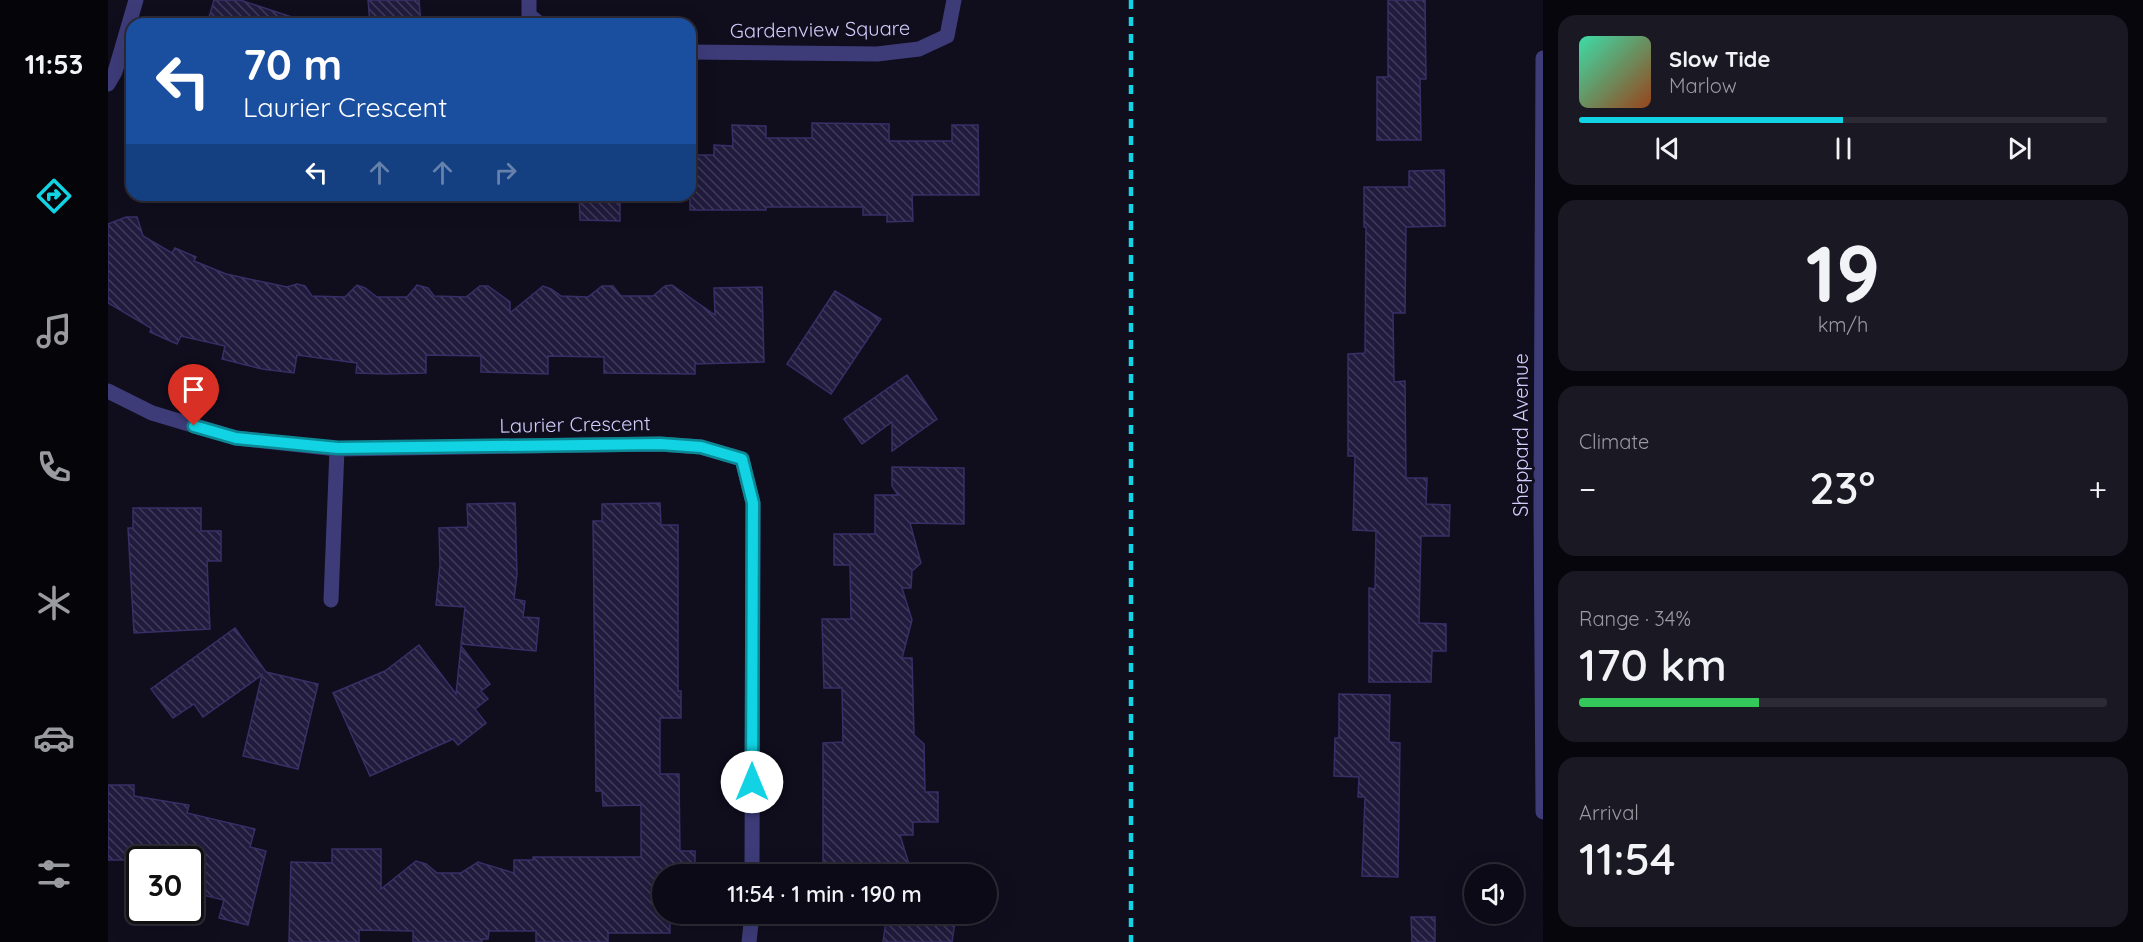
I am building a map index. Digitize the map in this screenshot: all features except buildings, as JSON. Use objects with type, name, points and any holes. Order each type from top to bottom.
[{"type":"street","points":[[131,18],[136,0]]},
{"type":"street","points":[[529,0],[529,15],[533,18]]},
{"type":"street","name":"Gardenview Square","points":[[696,52],[877,54],[919,49],[947,36],[954,0]]},
{"type":"street","points":[[108,84],[115,72],[126,34]]},
{"type":"street","name":"Sheppard Avenue","points":[[1543,58],[1543,812]]},
{"type":"street","name":"Laurier Crescent","points":[[108,391],[152,413],[236,438],[338,448],[660,444],[701,447],[742,459],[753,503],[752,864]]},
{"type":"street","points":[[331,600],[338,448]]},
{"type":"street","points":[[749,942],[751,924]]},
{"type":"railway","points":[[1131,0],[1131,942]]},
{"type":"route","points":[[194,426],[236,438],[338,448],[660,444],[701,447],[742,459],[753,503],[752,782]]}]
